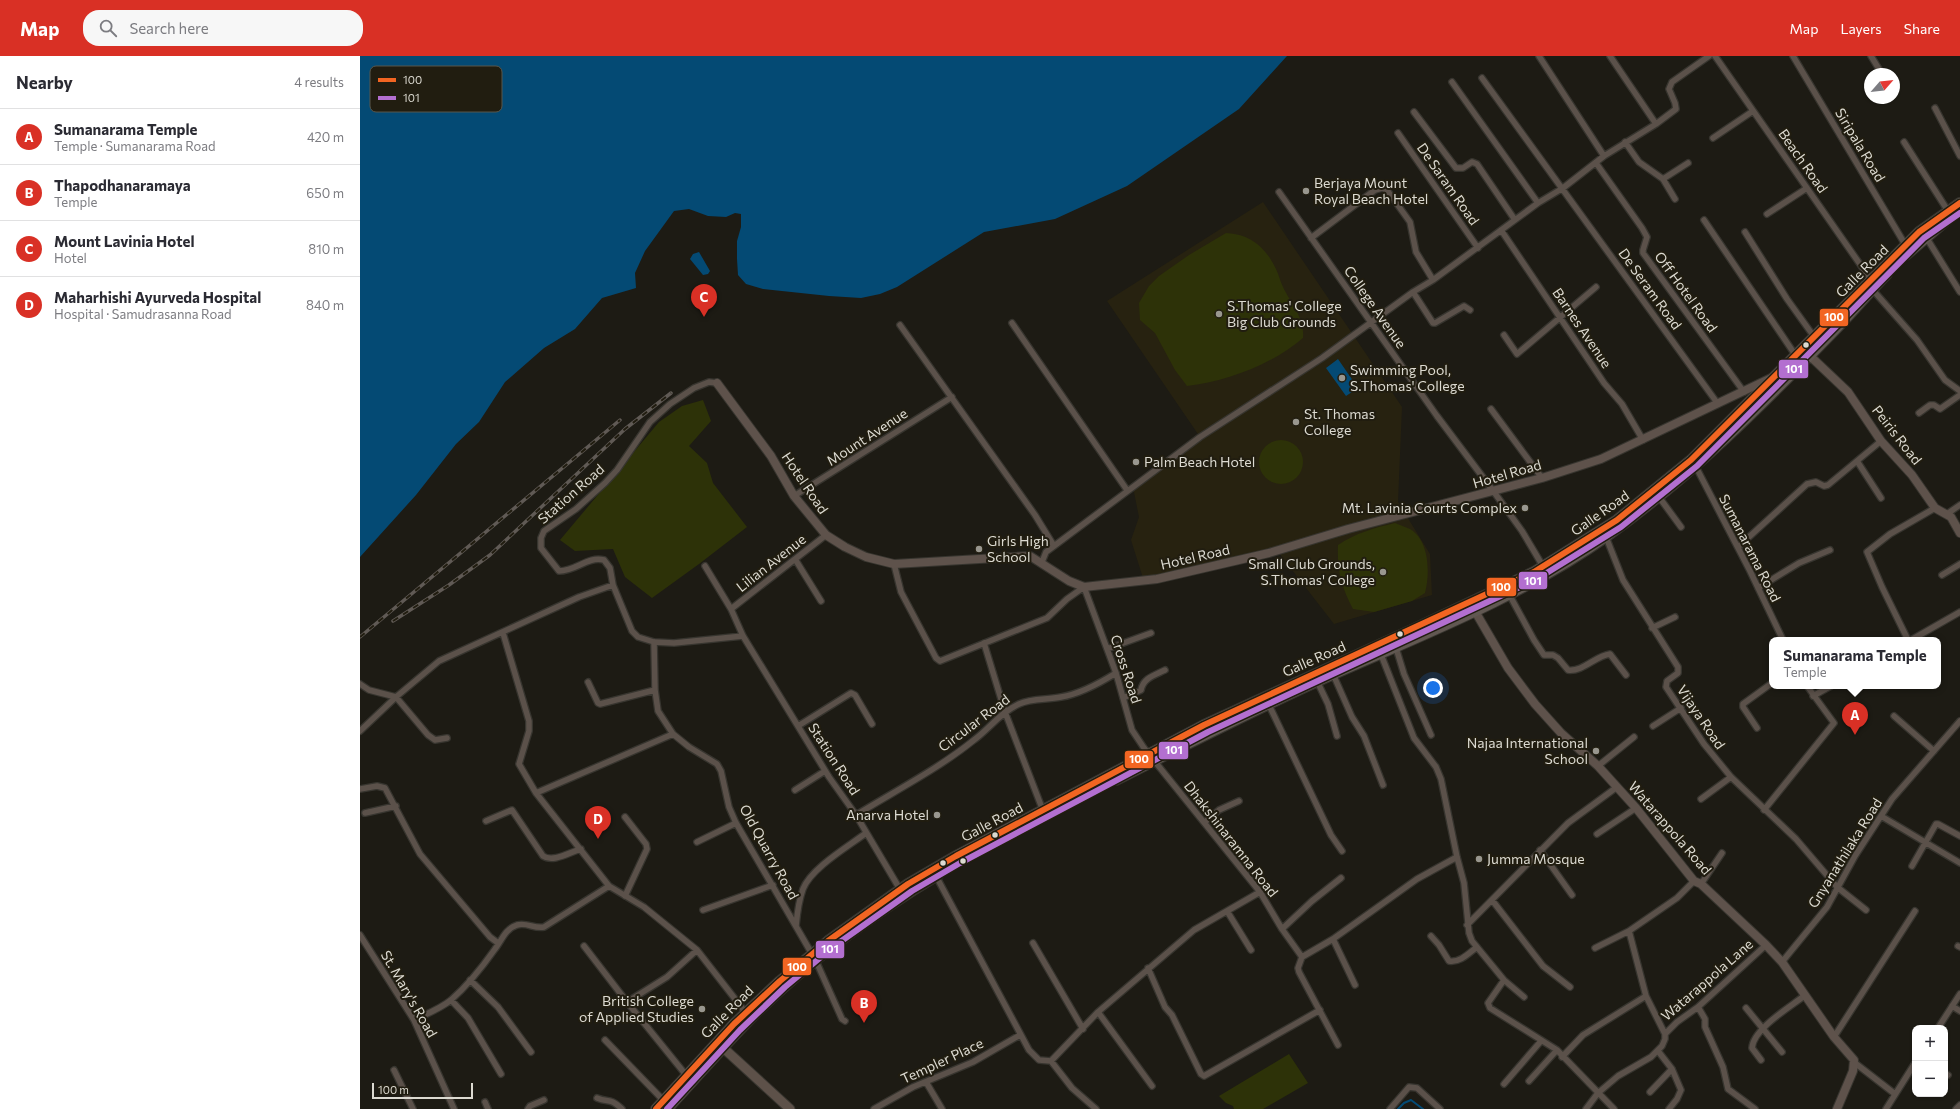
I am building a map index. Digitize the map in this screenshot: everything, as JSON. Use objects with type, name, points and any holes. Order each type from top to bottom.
[{"type":"highway","name":"Galle Road","points":[[902,893],[1086,795],[1152,758],[1204,725],[1379,650],[1473,607],[1509,594],[1617,520],[1667,482],[1809,355],[1919,232],[1960,203]]},
{"type":"highway","name":"Galle Road","points":[[656,1109],[665,1105],[720,1045],[746,1013],[814,958],[902,893],[956,856],[1152,758],[1333,674],[1379,650],[1396,648],[1606,537],[1696,467],[1796,356],[1872,284],[1926,237],[1960,211]]},
{"type":"highway","name":"Galle Road","points":[[665,1105],[686,1075],[762,1008],[814,958]]},
{"type":"main road","points":[[720,1045],[790,1109]]},
{"type":"street","points":[[1539,56],[1604,156]]},
{"type":"street","points":[[1610,56],[1656,124]]},
{"type":"street","points":[[1042,562],[1046,552],[1127,490],[1200,437],[1322,358],[1413,292],[1433,280],[1478,248],[1515,220],[1563,188],[1604,156],[1656,124],[1676,109],[1669,89],[1672,82],[1710,56]]},
{"type":"street","name":"Beach Road","points":[[1715,56],[1872,284],[1917,340],[1945,380],[1960,392]]},
{"type":"street","name":"Siripala Road","points":[[1793,56],[1906,246]]},
{"type":"street","points":[[1871,56],[1878,68]]},
{"type":"street","name":"De Seram Road","points":[[1482,78],[1718,404]]},
{"type":"street","points":[[1452,82],[1538,204]]},
{"type":"street","points":[[1935,108],[1960,156]]},
{"type":"street","points":[[1713,138],[1753,111]]},
{"type":"street","points":[[1414,112],[1456,168],[1463,168],[1472,162],[1477,164],[1515,220]]},
{"type":"street","name":"De Saram Road","points":[[1398,133],[1478,248]]},
{"type":"street","points":[[1625,142],[1639,162],[1663,179],[1675,199]]},
{"type":"street","points":[[1904,142],[1948,211]]},
{"type":"street","name":"Off Hotel Road","points":[[1596,163],[1647,237],[1643,253],[1744,392]]},
{"type":"street","points":[[1663,179],[1688,163]]},
{"type":"street","points":[[1311,238],[1375,190],[1382,188],[1387,190],[1410,222],[1416,252],[1433,280]]},
{"type":"street","points":[[1767,214],[1807,188]]},
{"type":"street","name":"College Avenue","points":[[1279,192],[1437,416],[1522,531],[1545,570]]},
{"type":"street","points":[[1704,220],[1796,356]]},
{"type":"street","name":"Barnes Avenue","points":[[1501,230],[1604,383],[1622,404],[1643,440]]},
{"type":"street","points":[[1745,232],[1787,300],[1815,338]]},
{"type":"street","points":[[1926,237],[1960,292]]},
{"type":"street","points":[[1504,335],[1517,354],[1596,287]]},
{"type":"street","points":[[1413,292],[1435,323],[1464,306],[1470,310]]},
{"type":"street","points":[[1012,323],[1127,490]]},
{"type":"street","points":[[900,325],[1031,509],[1054,546]]},
{"type":"street","name":"Peiris Road","points":[[1809,355],[1848,392],[1881,441],[1912,475],[1935,508],[1951,517],[1959,529]]},
{"type":"street","name":"Hotel Road","points":[[717,383],[771,456],[794,496],[826,535],[845,547],[866,557],[894,564],[1025,556],[1042,562],[1069,581],[1084,587],[1157,578],[1269,553],[1348,529],[1494,492],[1601,460],[1744,392],[1781,372]]},
{"type":"street","name":"Station Road","points":[[717,383],[709,382],[694,388],[670,404],[650,422],[617,470],[605,483],[576,509],[544,532],[541,538],[541,548],[558,571],[568,571],[595,558],[604,560],[610,568],[613,585],[632,631],[638,637],[654,642],[674,643],[743,636]]},
{"type":"street","points":[[1744,392],[1755,403]]},
{"type":"street","points":[[1919,412],[1930,405],[1934,405],[1940,409],[1960,395]]},
{"type":"street","name":"Mount Avenue","points":[[794,496],[952,396]]},
{"type":"street","points":[[1491,409],[1542,478]]},
{"type":"street","points":[[1738,547],[1807,484],[1816,482],[1824,486],[1828,485],[1881,441]]},
{"type":"street","points":[[1857,461],[1881,498]]},
{"type":"street","name":"Sumanarama Road","points":[[1696,467],[1738,547],[1781,637]]},
{"type":"street","points":[[1659,497],[1681,527]]},
{"type":"street","points":[[1947,514],[1960,505]]},
{"type":"street","points":[[1908,637],[1882,587],[1867,552],[1890,534],[1935,508]]},
{"type":"street","name":"Lilian Avenue","points":[[732,609],[826,535]]},
{"type":"street","name":"Vijaya Road","points":[[1606,537],[1623,580],[1678,667],[1678,673],[1667,681],[1666,687],[1704,744],[1731,777],[1796,839],[1837,887],[1866,910]]},
{"type":"street","points":[[1758,588],[1799,563],[1830,550]]},
{"type":"street","points":[[795,559],[821,601]]},
{"type":"street","points":[[894,564],[901,592],[936,658],[940,661],[1047,618],[1067,599],[1084,587]]},
{"type":"street","points":[[1942,575],[1960,564]]},
{"type":"street","name":"Station Road","points":[[706,566],[732,609],[743,636],[825,770],[856,815],[902,893]]},
{"type":"street","points":[[360,731],[439,662],[579,597],[613,585]]},
{"type":"street","name":"Cross Road","points":[[1084,587],[1116,673],[1132,730],[1152,758]]},
{"type":"street","points":[[1509,594],[1534,640],[1544,655],[1553,655],[1558,658],[1568,670],[1575,671],[1592,660],[1610,654],[1626,675]]},
{"type":"street","name":"Watarappola Road","points":[[1473,607],[1508,668],[1535,704],[1561,733],[1598,766],[1636,808],[1697,883],[1766,945],[1782,962],[1804,996],[1855,1063]]},
{"type":"street","points":[[1915,637],[1960,612]]},
{"type":"street","points":[[1652,628],[1675,617]]},
{"type":"street","points":[[503,633],[529,721],[529,731],[519,764],[536,793],[609,886],[644,907],[697,950],[746,1013]]},
{"type":"street","points":[[1107,649],[1151,633]]},
{"type":"street","name":"Old Quarry Road","points":[[654,642],[655,690],[658,711],[673,734],[689,747],[718,764],[729,807],[736,823],[814,958],[842,1019],[845,1021]]},
{"type":"street","points":[[984,643],[1005,712],[1042,808]]},
{"type":"street","points":[[1396,648],[1404,674],[1431,735]]},
{"type":"street","points":[[1379,650],[1414,738],[1436,767],[1441,779],[1457,857],[1464,883],[1467,925],[1472,941],[1504,980],[1524,997]]},
{"type":"street","points":[[1122,698],[1138,693],[1141,690],[1142,684],[1145,680],[1165,670]]},
{"type":"street","name":"Circular Road","points":[[856,815],[950,758],[975,740],[1005,712],[1019,704],[1029,700],[1062,697],[1075,693],[1116,673]]},
{"type":"street","points":[[1333,674],[1352,717],[1364,736],[1383,785]]},
{"type":"street","points":[[1317,681],[1328,704],[1337,736]]},
{"type":"street","points":[[588,682],[598,703],[600,704],[655,690]]},
{"type":"street","points":[[360,684],[369,690],[396,698],[434,740],[447,738]]},
{"type":"street","points":[[1757,728],[1742,707],[1743,704],[1769,685]]},
{"type":"street","points":[[1764,810],[1834,724],[1809,689]]},
{"type":"street","points":[[1813,696],[1826,689]]},
{"type":"street","points":[[798,726],[851,692],[855,695],[872,724]]},
{"type":"street","points":[[1268,703],[1331,835],[1342,851]]},
{"type":"street","points":[[1653,726],[1681,708]]},
{"type":"street","points":[[1894,716],[1934,752]]},
{"type":"street","name":"Gnyanathilaka Road","points":[[1782,962],[1827,907],[1837,887],[1892,799],[1960,721]]},
{"type":"street","points":[[536,793],[673,734]]},
{"type":"street","points":[[1598,766],[1634,738]]},
{"type":"street","name":"Dhakshinaramna Road","points":[[1152,758],[1260,892],[1282,929],[1302,957]]},
{"type":"street","points":[[795,790],[825,770]]},
{"type":"street","points":[[1701,799],[1731,777]]},
{"type":"street","points":[[360,789],[377,786],[385,788],[396,806],[420,854],[490,937],[498,943]]},
{"type":"street","points":[[1467,925],[1568,823],[1617,787]]},
{"type":"street","points":[[1204,822],[1219,810],[1239,801]]},
{"type":"street","points":[[365,813],[396,806]]},
{"type":"street","points":[[1597,834],[1636,808]]},
{"type":"street","points":[[486,821],[512,810],[543,856],[547,858],[552,859],[581,849]]},
{"type":"street","points":[[1881,816],[1949,858],[1960,863]]},
{"type":"street","points":[[625,817],[646,844],[647,849],[625,896]]},
{"type":"street","points":[[697,842],[736,823]]},
{"type":"street","points":[[1912,866],[1936,824],[1960,836]]},
{"type":"street","points":[[796,926],[803,888],[810,877],[823,865],[866,833]]},
{"type":"street","points":[[1540,850],[1572,895]]},
{"type":"street","points":[[1595,948],[1629,931],[1677,898],[1697,883],[1722,853]]},
{"type":"street","points":[[1338,1045],[1299,972],[1298,968],[1302,957],[1333,939],[1417,879],[1457,857]]},
{"type":"street","points":[[936,876],[1032,1056],[1039,1060],[1051,1061],[1072,1088],[1096,1109]]},
{"type":"street","points":[[1282,929],[1312,901],[1341,878]]},
{"type":"street","points":[[703,910],[773,885]]},
{"type":"street","points":[[414,1020],[451,1000],[497,948],[502,936],[516,926],[524,924],[538,928],[544,927],[609,886]]},
{"type":"street","points":[[1051,1061],[1098,1012],[1194,930],[1260,892]]},
{"type":"street","points":[[1492,900],[1543,966],[1570,987]]},
{"type":"street","points":[[1227,911],[1251,950]]},
{"type":"street","points":[[1834,1037],[1915,911]]},
{"type":"street","points":[[1586,1109],[1598,1093],[1618,1076],[1651,1057],[1658,1051],[1662,1046],[1665,1034],[1646,996],[1629,931]]},
{"type":"street","name":"St. Mary's Road","points":[[360,935],[414,1020],[454,1109]]},
{"type":"street","points":[[1430,936],[1439,945],[1449,961],[1456,961],[1466,956],[1477,947]]},
{"type":"street","points":[[1333,939],[1355,985]]},
{"type":"street","points":[[1033,943],[1083,1029]]},
{"type":"street","name":"Watarappola Lane","points":[[1665,1034],[1698,1007],[1766,945]]},
{"type":"street","points":[[584,946],[686,1075]]},
{"type":"street","points":[[627,1002],[667,977],[697,950]]},
{"type":"street","points":[[1148,968],[1165,1007],[1172,1015],[1201,1074],[1204,1076],[1320,1010]]},
{"type":"street","points":[[470,980],[498,1007],[531,1052]]},
{"type":"street","points":[[1504,980],[1488,1003],[1490,1008],[1557,1050],[1562,1057],[1614,1109]]},
{"type":"street","points":[[1940,1025],[1960,994]]},
{"type":"street","points":[[1562,1057],[1583,1035],[1646,996]]},
{"type":"street","points":[[1761,1060],[1752,1048],[1752,1043],[1763,1028],[1804,996]]},
{"type":"street","points":[[451,1000],[468,1018],[501,1074]]},
{"type":"street","points":[[1952,1006],[1960,1011]]},
{"type":"street","points":[[1698,1007],[1705,1019],[1705,1027],[1723,1067],[1728,1089],[1756,1109]]},
{"type":"street","points":[[1746,1008],[1782,1052]]},
{"type":"street","points":[[1098,1012],[1152,1086]]},
{"type":"street","name":"Templer Place","points":[[874,1109],[914,1086],[973,1062],[1020,1035]]},
{"type":"street","points":[[605,1040],[665,1105]]},
{"type":"street","points":[[1504,1084],[1542,1041]]},
{"type":"street","points":[[1528,1081],[1557,1050]]},
{"type":"street","points":[[1658,1051],[1672,1069],[1681,1090],[1677,1099],[1669,1109]]},
{"type":"street","points":[[1837,1109],[1855,1063],[1895,1094]]},
{"type":"street","points":[[1886,1109],[1912,1068]]},
{"type":"street","points":[[1650,1092],[1672,1069]]},
{"type":"street","points":[[394,1070],[413,1109]]},
{"type":"street","points":[[926,1082],[942,1109]]},
{"type":"street","points":[[1390,1109],[1409,1087],[1417,1088],[1440,1109]]},
{"type":"street","points":[[597,1098],[602,1100],[612,1100],[622,1109]]},
{"type":"street","points":[[528,1109],[530,1106],[544,1100]]},
{"type":"street","points":[[484,1102],[488,1109]]},
{"type":"street","points":[[1956,1109],[1960,1105]]},
{"type":"shaded area","name":"St. Thomas College","points":[[1263,202],[1402,407],[1398,502],[1430,554],[1432,595],[1334,624],[1275,548],[1143,578],[1131,540],[1139,517],[1133,487],[1200,437],[1107,301]]},
{"type":"green space","name":"S.Thomas' College Big Club Grounds","points":[[1226,233],[1243,236],[1250,239],[1262,249],[1272,261],[1283,287],[1300,318],[1303,338],[1278,356],[1263,364],[1233,376],[1202,384],[1187,386],[1175,370],[1155,333],[1140,320],[1139,303],[1149,286],[1159,276],[1189,255]]},
{"type":"green space","points":[[703,400],[711,421],[689,446],[707,463],[713,483],[747,527],[652,598],[625,577],[613,549],[575,551],[560,540],[659,422],[682,406]]},
{"type":"green space","points":[[1281,440],[1293,444],[1299,450],[1303,462],[1299,474],[1293,480],[1281,484],[1269,480],[1263,474],[1259,462],[1263,450],[1269,444]]},
{"type":"green space","name":"Small Club Grounds, S.Thomas' College","points":[[1395,523],[1410,529],[1417,534],[1425,550],[1428,577],[1425,593],[1412,601],[1374,612],[1353,609],[1345,593],[1339,571],[1338,545],[1365,531]]},
{"type":"green space","points":[[1289,1054],[1308,1083],[1263,1109],[1234,1109],[1233,1106],[1226,1103],[1219,1096]]},
{"type":"water","points":[[360,56],[1287,56],[1239,109],[1127,186],[1055,219],[984,232],[897,287],[880,294],[861,298],[829,296],[763,289],[746,284],[738,275],[737,241],[741,227],[741,214],[735,213],[726,217],[708,216],[689,209],[674,211],[645,251],[635,273],[636,288],[602,298],[575,329],[544,348],[505,382],[479,422],[456,444],[416,495],[360,557]]},
{"type":"water","points":[[699,252],[710,271],[708,274],[703,275],[690,259],[693,254]]},
{"type":"water","name":"Swimming Pool, S.Thomas' College","points":[[1338,359],[1358,388],[1346,396],[1326,368]]},
{"type":"waterway","points":[[1398,1109],[1404,1103],[1411,1100],[1423,1109]]},
{"type":"railway","points":[[393,621],[449,585],[490,555],[625,429],[671,393]]},
{"type":"railway","points":[[360,637],[620,420]]},
{"type":"transit line","name":"100","points":[[656,1109],[734,1024],[780,981],[828,941],[908,884],[956,856],[1204,725],[1534,572],[1617,520],[1691,460],[1919,232],[1960,203]]},
{"type":"transit line","name":"101","points":[[667,1109],[740,1030],[785,987],[833,947],[912,891],[960,863],[1208,732],[1537,579],[1621,527],[1697,466],[1924,238],[1960,213]]},
{"type":"place","name":"Berjaya Mount Royal Beach Hotel","points":[[1306,191]]},
{"type":"place","name":"S.Thomas' College Big Club Grounds","points":[[1219,314]]},
{"type":"place","name":"Mount Lavinia Hotel","points":[[704,317]]},
{"type":"place","name":"Swimming Pool, S.Thomas' College","points":[[1342,378]]},
{"type":"place","name":"St. Thomas College","points":[[1296,422]]},
{"type":"place","name":"Palm Beach Hotel","points":[[1136,462]]},
{"type":"place","name":"Mt. Lavinia Courts Complex","points":[[1525,508]]},
{"type":"place","name":"Girls High School","points":[[979,549]]},
{"type":"place","name":"Small Club Grounds, S.Thomas' College","points":[[1383,572]]},
{"type":"place","name":"Sumanarama Temple","points":[[1855,735]]},
{"type":"place","name":"Najaa International School","points":[[1596,751]]},
{"type":"place","name":"Anarva Hotel","points":[[937,815]]},
{"type":"place","name":"Maharhishi Ayurveda Hospital","points":[[598,839]]},
{"type":"place","name":"Jumma Mosque","points":[[1479,859]]},
{"type":"place","name":"British College of Applied Studies","points":[[702,1009]]},
{"type":"place","name":"Thapodhanaramaya","points":[[864,1023]]}]
